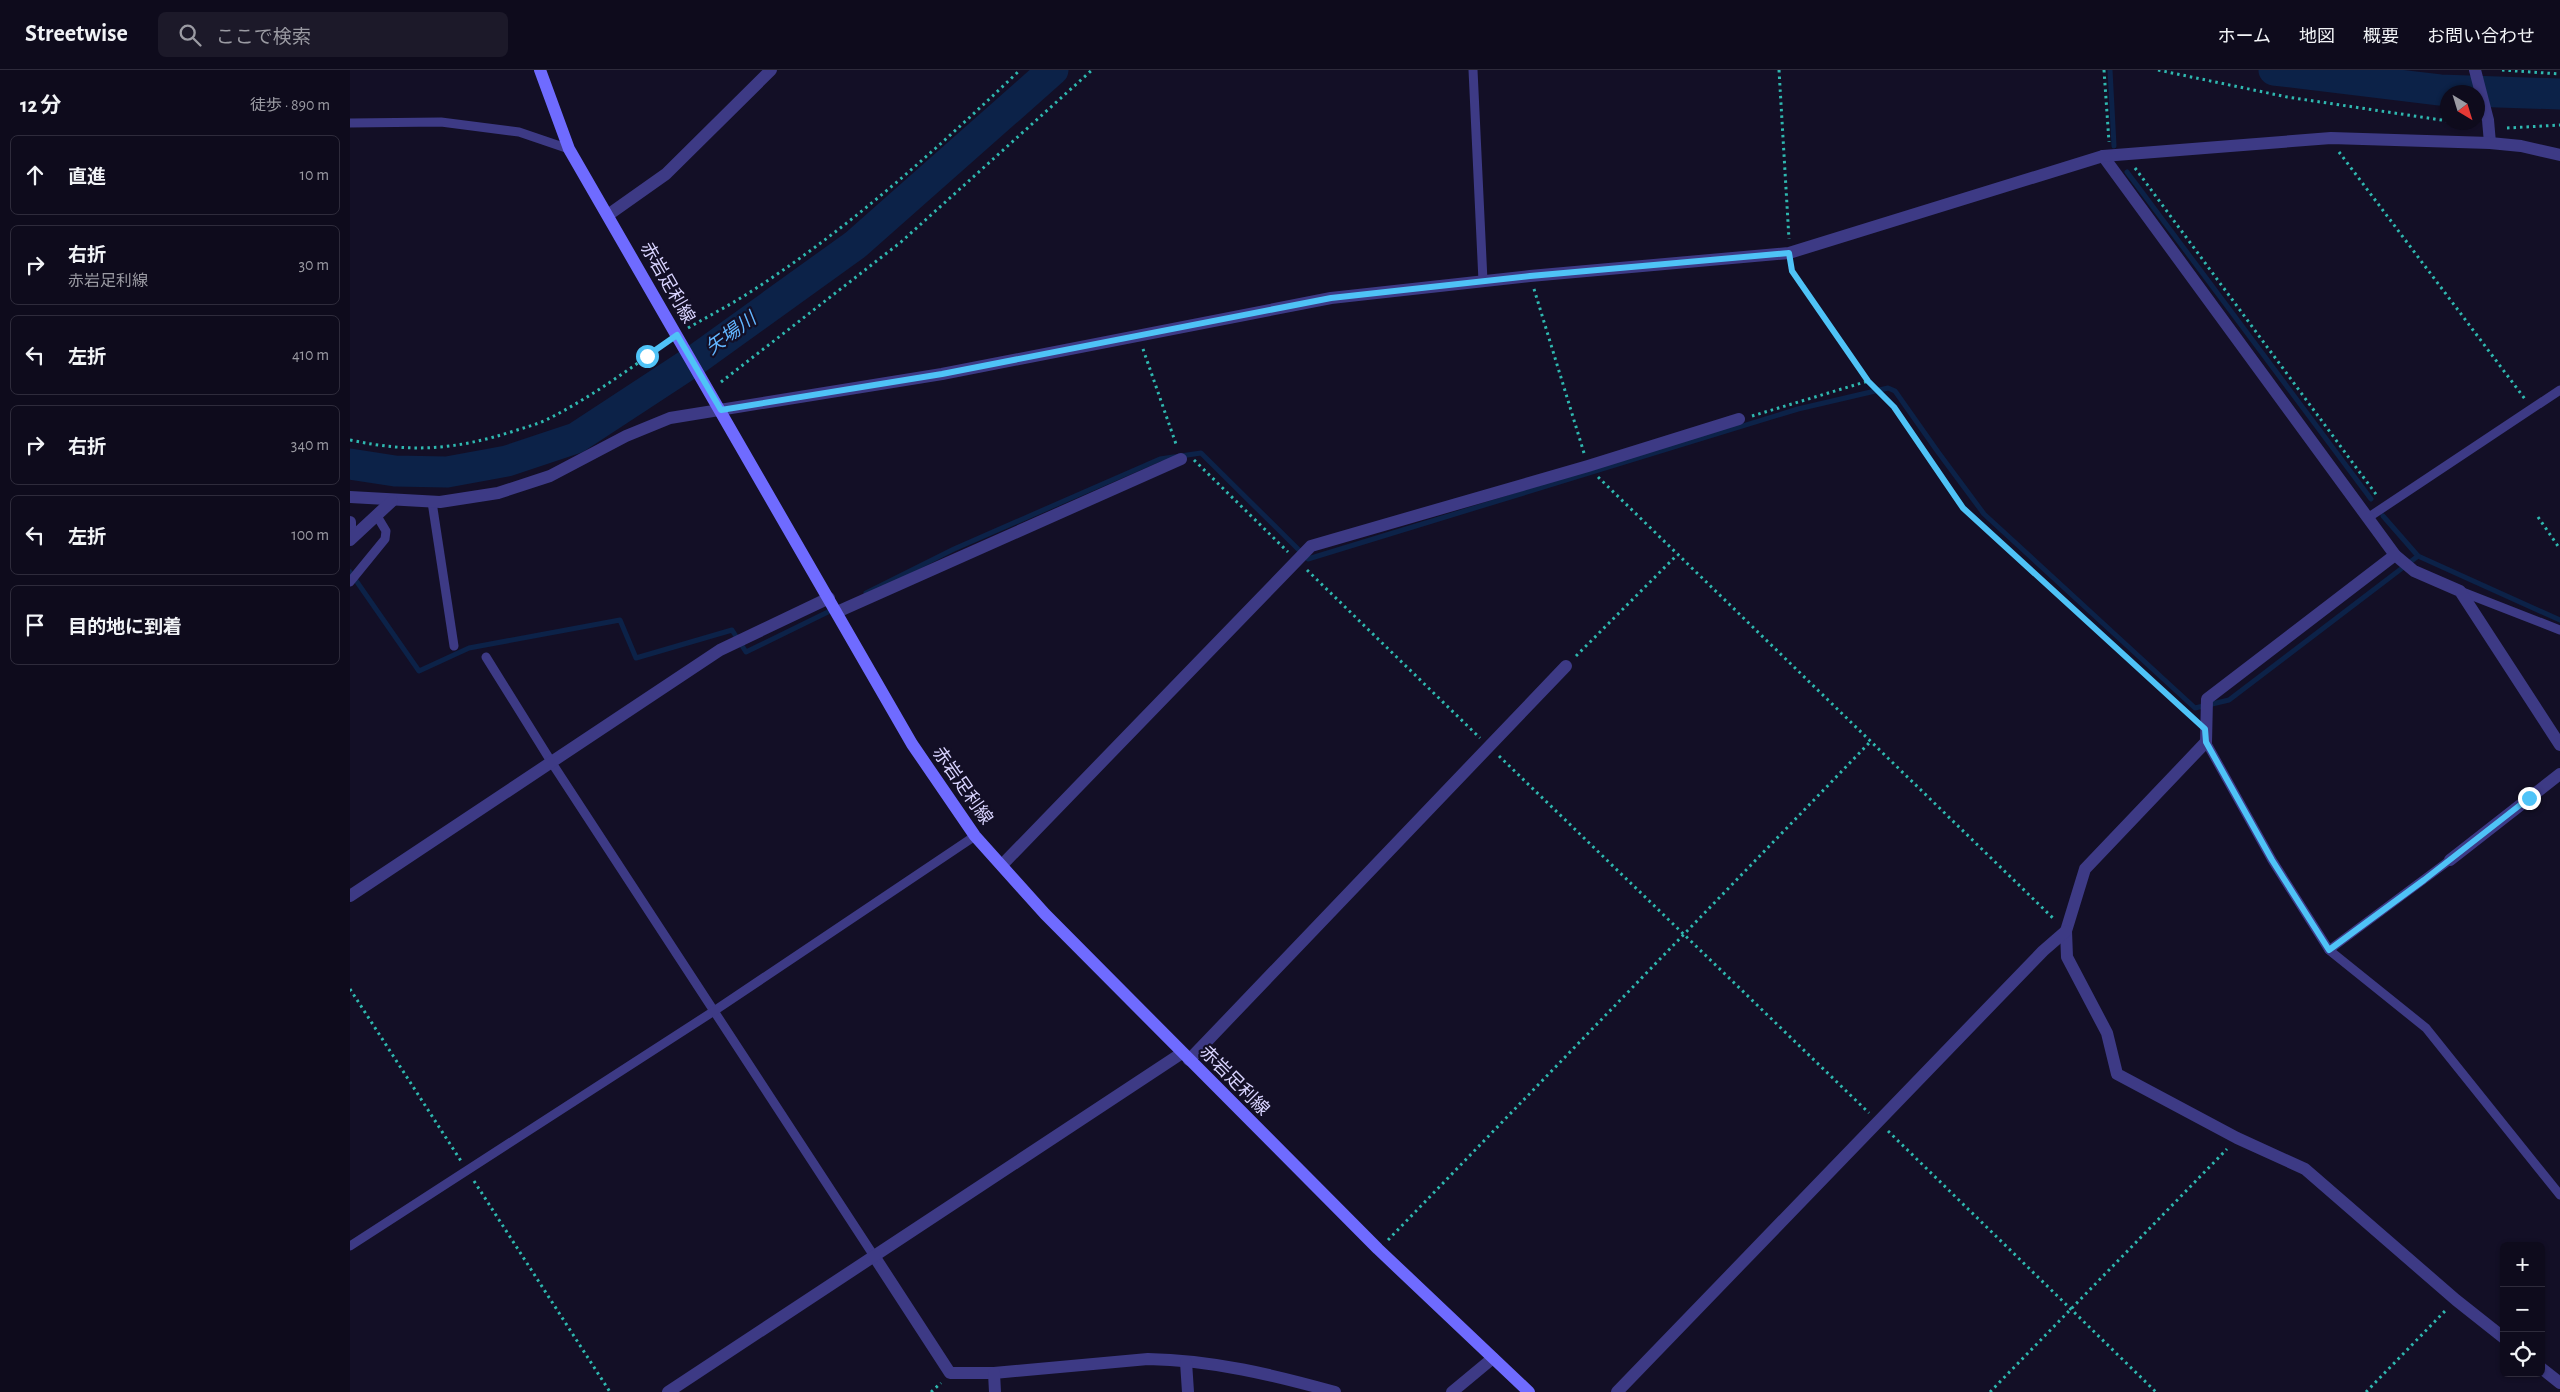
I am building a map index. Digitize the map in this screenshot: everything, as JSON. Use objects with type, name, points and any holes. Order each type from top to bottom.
[{"type":"main road","name":"赤岩足利線","points":[[540,70],[569,149],[912,744],[975,836],[1045,914],[1185,1056],[1378,1249],[1529,1392]]},
{"type":"street","points":[[608,215],[666,174],[771,70]]},
{"type":"street","points":[[2475,71],[2488,124],[2490,142]]},
{"type":"street","points":[[350,497],[432,502],[498,492],[526,485],[589,457],[648,426],[670,418],[942,374],[1331,298],[1530,276],[1789,253],[2103,156],[2331,138],[2490,142],[2521,146],[2560,155]]},
{"type":"street","points":[[2103,156],[2395,555],[2414,571],[2460,591],[2560,744]]},
{"type":"street","points":[[1002,866],[1311,546],[1739,420]]},
{"type":"street","points":[[837,612],[1181,459]]},
{"type":"street","points":[[350,540],[392,501]]},
{"type":"street","points":[[350,522],[350,527]]},
{"type":"street","points":[[2395,555],[2207,700],[2206,742],[2085,868],[2066,931],[2067,958],[2107,1033],[2117,1074],[2236,1138],[2305,1169],[2456,1300],[2500,1335]]},
{"type":"street","points":[[350,896],[552,764],[720,650],[829,598]]},
{"type":"street","points":[[668,1392],[874,1256],[1185,1056],[1490,747],[1566,666]]},
{"type":"street","points":[[2450,860],[2560,774]]},
{"type":"street","points":[[1617,1392],[2043,951],[2066,931]]},
{"type":"street","points":[[874,1256],[950,1373],[994,1372],[1148,1359],[1186,1362],[1264,1373],[1335,1392]]},
{"type":"street","points":[[1452,1392],[1493,1358]]},
{"type":"street","points":[[1186,1362],[1188,1392]]},
{"type":"street","points":[[2545,1371],[2560,1383]]},
{"type":"street","points":[[994,1372],[995,1392]]},
{"type":"lane","points":[[1473,70],[1483,281]]},
{"type":"lane","points":[[350,123],[441,122],[519,132],[569,149]]},
{"type":"lane","points":[[2369,517],[2531,407],[2560,390]]},
{"type":"lane","points":[[432,502],[454,646]]},
{"type":"lane","points":[[350,582],[385,539],[386,531],[378,516]]},
{"type":"lane","points":[[2460,591],[2560,630]]},
{"type":"lane","points":[[486,657],[552,764],[874,1256]]},
{"type":"lane","points":[[2206,742],[2272,860],[2329,950],[2426,1028],[2560,1195]]},
{"type":"lane","points":[[350,1246],[714,1011],[975,836]]},
{"type":"lane","points":[[2329,950],[2450,860]]},
{"type":"path","points":[[350,440],[408,449],[459,446],[502,435],[556,415],[595,393],[744,296],[819,244],[916,166],[1020,70]]},
{"type":"path","points":[[721,382],[901,242],[1092,70]]},
{"type":"path","points":[[1779,70],[1790,268],[1868,381],[1894,407],[1963,508],[1975,521],[2205,729]]},
{"type":"path","points":[[2103,156],[2109,142],[2104,70]]},
{"type":"path","points":[[2158,70],[2287,97],[2440,120]]},
{"type":"path","points":[[2502,70],[2560,74]]},
{"type":"path","points":[[2488,124],[2560,125]]},
{"type":"path","points":[[2331,138],[2531,407]]},
{"type":"path","points":[[2126,153],[2384,506]]},
{"type":"path","points":[[1530,276],[1588,466],[1677,555],[2066,931]]},
{"type":"path","points":[[1139,337],[1181,459],[1186,457],[1194,460],[2156,1392]]},
{"type":"path","points":[[1739,420],[1868,381]]},
{"type":"path","points":[[2538,517],[2560,549]]},
{"type":"path","points":[[1566,666],[1677,555]]},
{"type":"path","points":[[1378,1249],[1870,741]]},
{"type":"path","points":[[350,989],[610,1392]]},
{"type":"path","points":[[1990,1392],[2236,1138]]},
{"type":"path","points":[[2366,1392],[2456,1300]]},
{"type":"waterway","name":"矢場川","points":[[350,464],[395,471],[447,472],[507,461],[576,438],[698,358],[855,245],[1053,70]]},
{"type":"waterway","points":[[2110,70],[2114,146]]},
{"type":"waterway","name":"矢場川","points":[[2274,70],[2440,90],[2560,94]]},
{"type":"waterway","points":[[2127,172],[2371,499]]},
{"type":"waterway","points":[[866,593],[954,549],[1160,459],[1201,453],[1308,559],[1798,409],[1888,388],[1895,391],[1984,514],[2195,708],[2229,700],[2418,556]]},
{"type":"waterway","points":[[2383,516],[2418,556],[2560,620]]},
{"type":"waterway","points":[[350,572],[419,671],[469,648],[620,620],[636,658],[732,630],[746,652],[834,609]]},
{"type":"route","points":[[647,356],[677,335],[721,410],[942,374],[1331,298],[1530,276],[1789,253],[1792,271],[1868,381],[1894,407],[1963,508],[1975,521],[2205,729],[2206,742],[2272,860],[2329,950],[2424,880],[2529,798]]}]
